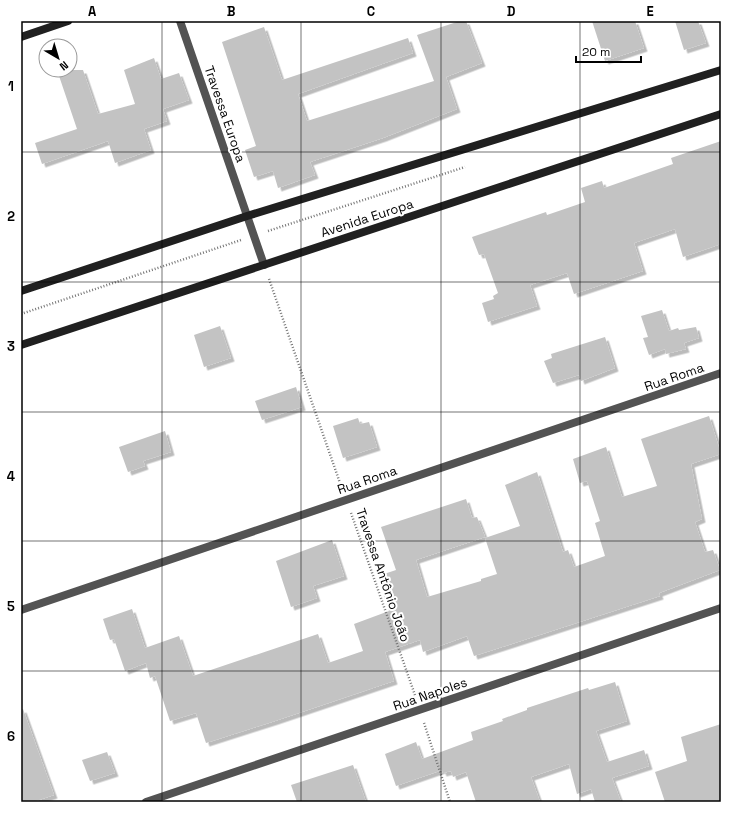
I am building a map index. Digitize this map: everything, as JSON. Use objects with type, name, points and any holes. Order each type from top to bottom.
[{"type":"main road","points":[[21,37],[68,21]]},
{"type":"main road","points":[[21,291],[247,216],[721,70]]},
{"type":"main road","name":"Avenida Europa","points":[[21,345],[721,114]]},
{"type":"street","name":"Travessa Europa","points":[[180,21],[264,265]]},
{"type":"street","name":"Rua Roma","points":[[21,610],[721,373]]},
{"type":"street","name":"Rua Napoles","points":[[146,802],[721,608]]},
{"type":"path","points":[[21,314],[470,165]]},
{"type":"path","name":"Travessa Antônio João","points":[[264,265],[420,710],[450,802]]},
{"type":"building","points":[[460,21],[466,21],[482,63],[446,77],[457,109],[383,138],[310,162],[315,175],[278,188],[273,171],[254,177],[245,150],[256,146],[222,42],[264,27],[282,80],[408,38],[413,53],[298,94],[307,121],[434,81],[417,35]]},
{"type":"building","points":[[592,21],[635,21],[644,48],[605,61]]},
{"type":"building","points":[[675,21],[698,21],[706,43],[684,50]]},
{"type":"building","points":[[154,58],[161,79],[179,73],[189,100],[163,109],[167,121],[144,129],[151,150],[115,163],[108,141],[42,164],[35,143],[77,129],[60,78],[78,78],[78,70],[83,70],[98,114],[135,104],[124,70]]},
{"type":"building","points":[[721,141],[721,244],[683,257],[675,229],[634,243],[643,271],[574,294],[567,273],[530,285],[537,306],[488,322],[482,303],[494,299],[493,296],[498,293],[484,254],[479,255],[472,237],[546,212],[547,215],[585,202],[581,188],[602,181],[604,188],[673,164],[671,158]]},
{"type":"building","points":[[662,310],[669,331],[678,328],[679,330],[696,327],[699,338],[684,343],[686,349],[666,354],[665,349],[649,355],[643,338],[648,337],[641,316]]},
{"type":"building","points":[[220,326],[231,358],[204,367],[194,335]]},
{"type":"building","points":[[605,337],[615,368],[581,381],[579,375],[553,383],[544,361],[552,358],[551,354]]},
{"type":"building","points":[[296,387],[302,407],[262,420],[255,401]]},
{"type":"building","points":[[709,416],[721,454],[691,464],[702,519],[695,522],[705,552],[713,550],[720,570],[659,593],[660,596],[474,656],[467,636],[423,652],[420,640],[385,652],[394,681],[206,743],[196,713],[170,721],[155,676],[150,678],[146,663],[125,671],[114,639],[110,640],[103,619],[132,609],[145,648],[179,636],[193,676],[318,634],[328,663],[363,651],[354,624],[389,611],[383,593],[389,591],[384,574],[396,570],[381,527],[466,499],[472,518],[477,517],[485,537],[416,560],[427,597],[481,581],[481,579],[497,574],[485,538],[520,526],[505,485],[537,472],[563,552],[568,550],[574,567],[605,556],[595,523],[600,521],[587,481],[580,483],[573,459],[606,447],[622,497],[657,486],[641,439]]},
{"type":"building","points":[[358,418],[360,424],[369,422],[377,447],[343,458],[333,426]]},
{"type":"building","points":[[165,431],[171,452],[143,461],[145,466],[128,472],[119,447]]},
{"type":"building","points":[[332,540],[344,576],[313,586],[317,598],[291,607],[276,561]]},
{"type":"building","points":[[615,682],[627,721],[596,731],[607,762],[644,750],[649,766],[612,778],[621,802],[595,802],[591,789],[577,794],[569,764],[531,777],[540,802],[476,802],[466,772],[453,777],[451,771],[443,773],[442,770],[396,786],[385,754],[416,742],[422,759],[473,740],[471,732],[503,721],[502,719],[527,710],[527,708],[588,688],[589,690]]},
{"type":"building","points":[[23,709],[54,795],[33,802],[21,802],[21,710]]},
{"type":"building","points":[[721,724],[721,802],[665,802],[655,772],[687,761],[681,737]]},
{"type":"building","points":[[107,752],[115,773],[90,781],[82,760]]},
{"type":"building","points":[[353,765],[366,802],[297,802],[291,785]]}]
